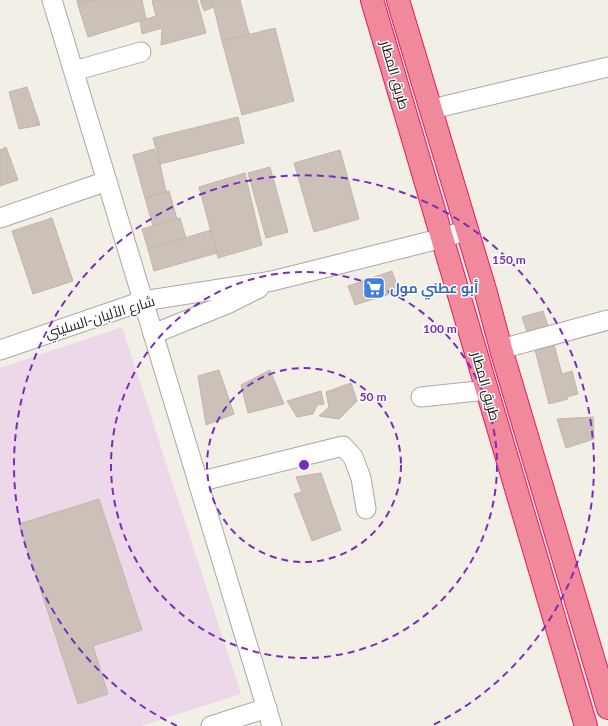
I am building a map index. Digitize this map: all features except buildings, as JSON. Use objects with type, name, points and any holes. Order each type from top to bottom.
[{"type":"highway","name":"طريق المطار","points":[[372,0],[586,726]]},
{"type":"highway","name":"طريق المطار","points":[[398,0],[432,109],[501,349],[607,702]]},
{"type":"street","points":[[52,0],[269,717],[211,726]]},
{"type":"street","points":[[74,71],[141,52]]},
{"type":"street","points":[[432,109],[608,67]]},
{"type":"street","points":[[0,218],[107,181]]},
{"type":"street","name":"شارع الألبان-السليني","points":[[0,350],[143,301],[272,281],[443,238],[467,230]]},
{"type":"street","name":"شارع الألبان-السليني","points":[[153,334],[227,304],[272,281]]},
{"type":"street","points":[[501,349],[608,320]]},
{"type":"street","points":[[421,397],[487,390]]},
{"type":"street","points":[[198,482],[343,446],[353,457],[361,478],[366,509]]},
{"type":"shaded area","points":[[122,327],[241,694],[141,726],[0,726],[0,368]]},
{"type":"place","name":"أبو عطني مول","points":[[374,288]]}]
